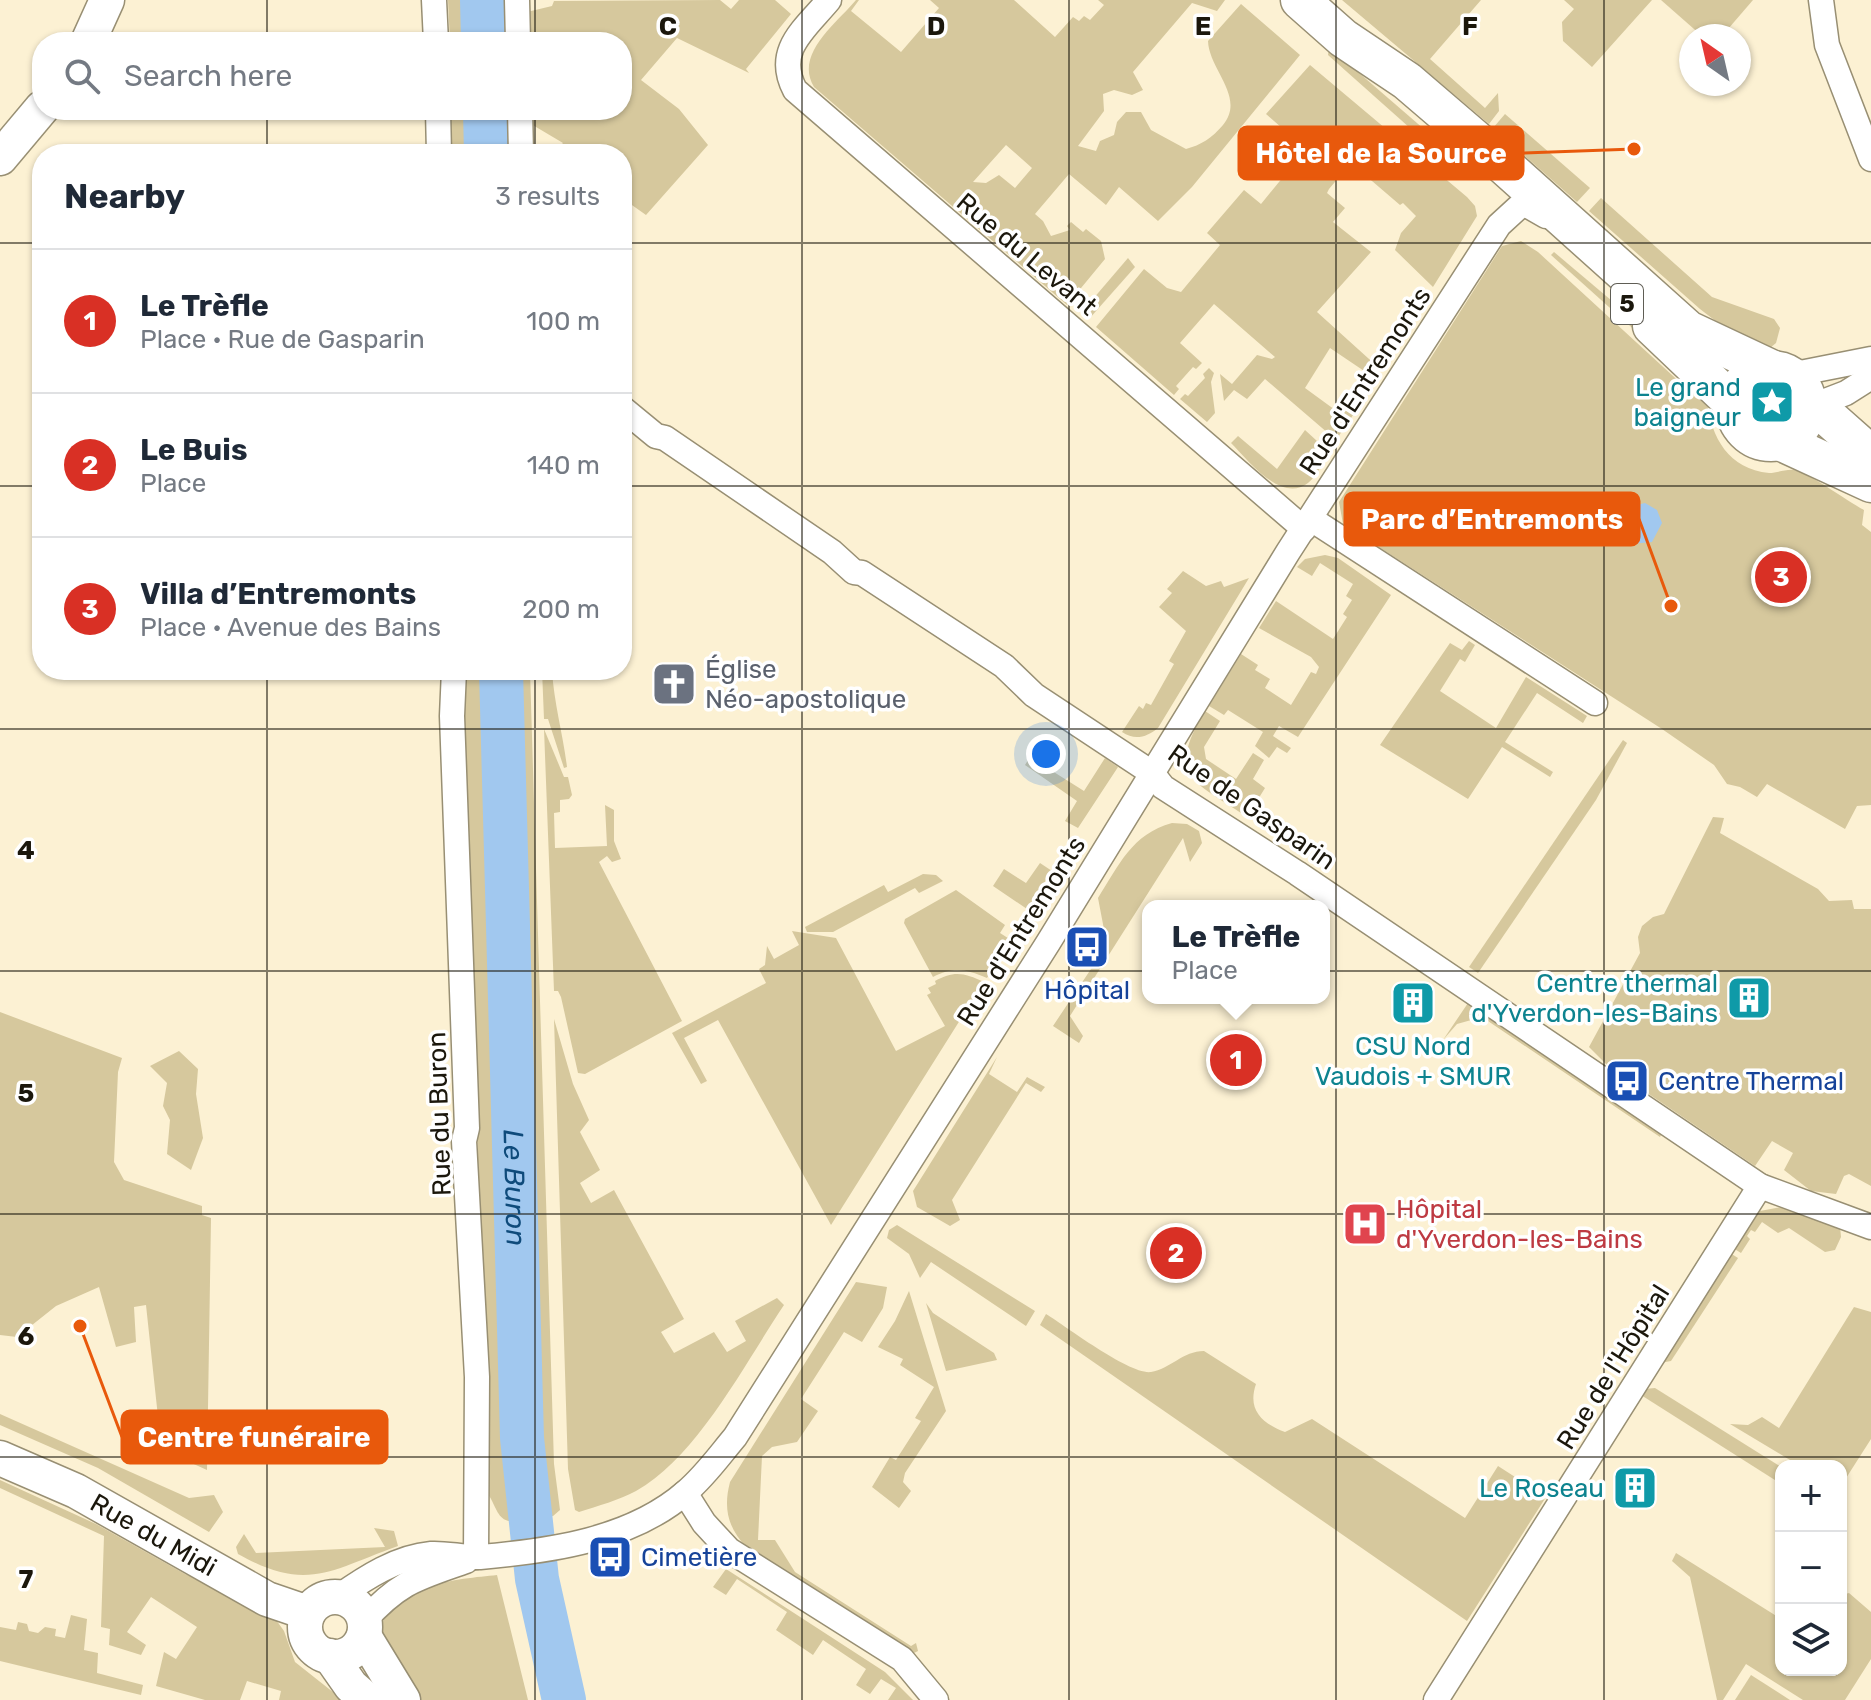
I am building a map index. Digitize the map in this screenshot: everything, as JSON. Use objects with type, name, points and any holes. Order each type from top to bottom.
[{"type":"main road","points":[[93,32],[107,0]]},
{"type":"main road","name":"5","points":[[1300,0],[1343,38],[1395,96],[1734,404]]},
{"type":"main road","name":"5","points":[[1343,38],[1407,81],[1688,330],[1780,372]]},
{"type":"main road","points":[[0,158],[32,120]]},
{"type":"main road","points":[[1780,441],[1796,432],[1807,408],[1803,389],[1780,372],[1750,376],[1742,383],[1734,404],[1735,415],[1748,434],[1758,440],[1780,441],[1871,483]]},
{"type":"main road","points":[[1807,408],[1828,417],[1871,455]]},
{"type":"main road","name":"Rue du Midi","points":[[0,1458],[76,1491],[267,1599],[308,1613]]},
{"type":"main road","points":[[364,1628],[351,1652],[330,1656],[321,1653],[308,1640],[308,1613],[321,1600],[338,1597],[355,1604],[364,1628],[403,1700]]},
{"type":"main road","points":[[330,1656],[351,1686],[367,1700]]},
{"type":"street","points":[[434,0],[436,32]]},
{"type":"street","points":[[517,0],[518,32]]},
{"type":"street","name":"Rue du Levant","points":[[829,0],[789,50],[787,74],[795,90],[1307,524],[1595,703]]},
{"type":"street","points":[[1821,0],[1827,45],[1864,122],[1871,159]]},
{"type":"street","points":[[438,120],[439,144]]},
{"type":"street","points":[[520,120],[521,144]]},
{"type":"street","points":[[1517,206],[1523,203],[1535,207],[1643,302],[1656,299]]},
{"type":"street","name":"Rue d'Entremonts","points":[[338,1597],[378,1570],[431,1554],[476,1557],[564,1546],[626,1527],[685,1493],[735,1437],[1307,524],[1499,225],[1517,206]]},
{"type":"street","points":[[1780,372],[1871,359]]},
{"type":"street","points":[[1807,408],[1846,393],[1871,377]]},
{"type":"street","name":"Rue de Gasparin","points":[[632,417],[647,431],[687,453],[832,552],[854,572],[862,573],[943,629],[953,631],[1004,666],[1034,695],[1152,773],[1163,787],[1297,873],[1760,1186],[1871,1227]]},
{"type":"street","name":"Rue du Buron","points":[[454,680],[452,716],[467,1128],[464,1141],[477,1377],[476,1557]]},
{"type":"street","name":"Rue de l'Hôpital","points":[[1436,1700],[1760,1186]]},
{"type":"street","points":[[685,1493],[704,1523],[729,1550],[902,1659],[936,1700]]},
{"type":"street","name":"Rue d'Entremonts","points":[[364,1628],[395,1589],[415,1577],[476,1557]]},
{"type":"shaded area","points":[[448,0],[472,0],[473,32],[450,32]]},
{"type":"shaded area","points":[[720,0],[731,9],[739,0],[775,0],[791,14],[746,69],[749,73],[677,38],[641,80],[679,109],[708,145],[646,215],[632,205],[632,144],[562,144],[531,124],[530,120],[632,120],[632,32],[523,32],[527,12],[552,6],[554,1]]},
{"type":"shaded area","points":[[859,0],[851,11],[901,52],[939,8],[930,0],[1014,0],[1055,37],[1073,17],[1079,21],[1084,16],[1090,20],[1104,5],[1098,0],[1225,0],[1217,11],[1192,3],[1133,72],[1143,90],[1132,95],[1114,90],[1103,94],[1104,111],[1078,146],[1096,151],[1100,141],[1114,135],[1117,122],[1126,112],[1141,112],[1151,130],[1186,149],[1219,130],[1229,115],[1229,94],[1208,41],[1241,4],[1300,55],[1192,187],[1158,221],[1119,187],[1106,205],[1069,174],[1035,214],[1051,236],[1070,230],[1067,226],[1071,222],[1083,232],[1086,229],[1101,241],[1105,259],[1067,305],[814,87],[809,75],[813,51]],"holes":[[[1006,145],[1032,168],[1015,188],[999,175],[986,183],[973,182]]]},
{"type":"shaded area","points":[[1342,0],[1481,0],[1430,59],[1485,108],[1498,93],[1499,111],[1489,124]]},
{"type":"shaded area","points":[[1564,0],[1652,0],[1592,67],[1563,41],[1562,22],[1574,9]]},
{"type":"shaded area","points":[[1661,0],[1753,0],[1732,24],[1688,24]]},
{"type":"shaded area","points":[[1329,47],[1454,155],[1452,159],[1447,161],[1328,55]]},
{"type":"shaded area","points":[[1310,65],[1467,197],[1475,206],[1477,216],[1433,287],[1395,250],[1401,233],[1416,216],[1403,203],[1400,205],[1351,163],[1329,189],[1327,193],[1345,208],[1333,222],[1371,252],[1317,312],[1379,368],[1373,377],[1330,348],[1305,388],[1342,415],[1360,395],[1364,399],[1336,440],[1265,379],[1247,399],[1234,390],[1224,401],[1220,374],[1232,384],[1257,355],[1275,357],[1214,304],[1180,343],[1202,363],[1196,369],[1193,367],[1176,386],[1179,389],[1174,395],[1096,327],[1144,269],[1167,288],[1181,292],[1220,245],[1207,233],[1244,190],[1261,204],[1306,149],[1266,114]]},
{"type":"shaded area","points":[[1505,114],[1590,188],[1577,202],[1493,128]]},
{"type":"shaded area","points":[[451,120],[475,120],[476,144],[452,144]]},
{"type":"shaded area","points":[[493,120],[509,120],[511,144],[495,144]]},
{"type":"shaded area","points":[[1601,198],[1712,297],[1774,319],[1780,328],[1776,343],[1770,348],[1730,332],[1700,309],[1589,211]]},
{"type":"shaded area","points":[[1521,241],[1538,252],[1685,387],[1707,401],[1718,439],[1733,458],[1755,470],[1769,473],[1794,470],[1802,473],[1864,510],[1862,525],[1871,532],[1871,805],[1857,806],[1845,829],[1767,784],[1757,797],[1740,787],[1727,784],[1714,765],[1662,729],[1343,524],[1339,502],[1502,246]]},
{"type":"shaded area","points":[[1554,252],[1663,344],[1678,369],[1551,255]]},
{"type":"shaded area","points":[[1128,258],[1135,267],[1089,319],[1081,313]]},
{"type":"shaded area","points":[[1209,368],[1214,373],[1211,382],[1215,413],[1207,422],[1180,399],[1185,394],[1188,396],[1205,378],[1203,374]]},
{"type":"shaded area","points":[[1305,430],[1329,452],[1311,480],[1298,488],[1276,484],[1231,443],[1238,436],[1277,469]]},
{"type":"shaded area","points":[[1325,555],[1338,558],[1391,595],[1298,737],[1279,726],[1273,736],[1291,748],[1287,753],[1277,747],[1269,758],[1255,746],[1263,732],[1228,710],[1224,715],[1209,706],[1241,654],[1258,665],[1255,670],[1270,679],[1265,688],[1291,705],[1311,672],[1316,674],[1319,667],[1311,657],[1259,628],[1276,601],[1333,639],[1347,617],[1343,614],[1352,600],[1346,596],[1353,584],[1320,563],[1312,576],[1297,567],[1305,559]]},
{"type":"shaded area","points":[[1183,571],[1206,586],[1221,581],[1224,587],[1249,578],[1158,728],[1145,736],[1132,736],[1122,732],[1139,706],[1143,709],[1146,703],[1151,705],[1174,664],[1169,661],[1186,631],[1159,607],[1172,593],[1167,589]]},
{"type":"shaded area","points":[[1469,641],[1475,645],[1465,662],[1460,659],[1440,691],[1496,728],[1526,677],[1587,716],[1583,723],[1537,693],[1505,742],[1553,772],[1550,777],[1502,747],[1468,799],[1380,745],[1450,643],[1462,650]]},
{"type":"shaded area","points":[[463,680],[491,680],[520,1521],[503,1518],[488,1494]]},
{"type":"shaded area","points":[[510,680],[530,680],[554,1464],[560,1510],[553,1516],[539,1518]]},
{"type":"shaded area","points":[[542,680],[553,680],[567,767],[564,768],[548,719],[544,719]]},
{"type":"shaded area","points":[[1205,711],[1220,721],[1204,747],[1206,759],[1236,779],[1253,753],[1264,760],[1253,779],[1265,788],[1247,817],[1212,795],[1191,775],[1187,750]]},
{"type":"shaded area","points":[[544,729],[564,777],[568,777],[572,795],[569,799],[560,800],[560,812],[554,813],[555,848],[607,846],[605,805],[614,810],[614,841],[621,859],[612,862],[607,856],[599,862],[682,1021],[585,1074],[578,1073],[561,997],[558,991],[554,991]]},
{"type":"shaded area","points":[[1623,740],[1627,743],[1596,800],[1478,973],[1469,967]]},
{"type":"shaded area","points":[[1030,757],[1084,791],[1105,758],[1118,767],[1078,828],[1065,821],[1077,801],[1025,765]]},
{"type":"shaded area","name":"Centre thermal d'Yverdon-les-Bains","points":[[1713,817],[1724,818],[1720,833],[1818,889],[1829,901],[1852,900],[1854,909],[1871,909],[1871,1186],[1849,1174],[1844,1176],[1836,1194],[1811,1191],[1784,1170],[1793,1153],[1772,1141],[1755,1166],[1609,1067],[1589,1047],[1640,953],[1638,937],[1642,926],[1653,917],[1664,914]]},
{"type":"shaded area","points":[[1172,823],[1187,824],[1199,831],[1202,843],[1190,862],[1183,838],[1070,1016],[1083,1036],[1079,1043],[1053,1026],[1107,945],[1098,898],[1128,852],[1158,828]]},
{"type":"shaded area","points":[[1040,863],[1052,871],[1027,909],[993,886],[1004,869],[1026,883]]},
{"type":"shaded area","points":[[923,874],[936,875],[943,881],[919,893],[915,888],[833,932],[807,932],[805,927],[884,885],[888,892]]},
{"type":"shaded area","points":[[956,890],[1005,925],[1000,933],[1011,940],[987,978],[960,970],[933,977],[904,923],[905,919]]},
{"type":"shaded area","points":[[792,931],[836,938],[896,1051],[945,1026],[927,995],[931,993],[928,988],[936,984],[935,981],[960,974],[984,982],[831,1225],[718,1020],[684,1038],[707,1081],[701,1084],[672,1033],[766,983],[759,969],[765,965],[767,946],[774,959],[799,945]]},
{"type":"shaded area","points":[[1468,1003],[1662,1133],[1660,1137],[1482,1017],[1457,1024],[1443,1040]]},
{"type":"shaded area","points":[[0,1012],[122,1058],[118,1072],[114,1162],[124,1180],[202,1206],[202,1215],[211,1218],[207,1470],[167,1452],[161,1445],[146,1305],[134,1307],[136,1342],[116,1347],[99,1287],[56,1306],[17,1337],[0,1335]]},
{"type":"shaded area","points":[[554,1019],[573,1084],[589,1120],[580,1132],[600,1170],[580,1183],[591,1203],[614,1190],[684,1319],[661,1332],[674,1353],[714,1332],[727,1352],[746,1341],[735,1321],[777,1298],[784,1305],[718,1407],[679,1456],[636,1491],[579,1512],[575,1510],[568,1469]]},
{"type":"shaded area","points":[[179,1051],[198,1069],[196,1094],[203,1138],[191,1170],[167,1154],[170,1120],[163,1106],[167,1083],[150,1066]]},
{"type":"shaded area","points":[[997,1057],[989,1074],[1017,1092],[1027,1077],[1045,1087],[1041,1092],[1026,1083],[952,1200],[960,1220],[950,1226],[917,1207],[913,1191]]},
{"type":"shaded area","points":[[1782,1207],[1840,1226],[1841,1237],[1835,1250],[1825,1252],[1789,1228],[1778,1233],[1762,1222],[1755,1232],[1751,1230],[1747,1236],[1750,1239],[1741,1253],[1733,1248],[1760,1211]]},
{"type":"shaded area","points":[[897,1225],[1035,1311],[1026,1326],[931,1262],[920,1278],[909,1254],[887,1238],[889,1230]]},
{"type":"shaded area","points":[[1730,1253],[1738,1258],[1671,1361],[1660,1363]]},
{"type":"shaded area","points":[[856,1282],[887,1287],[883,1308],[862,1342],[844,1332],[801,1399],[818,1411],[797,1442],[772,1447],[762,1456],[758,1540],[775,1540],[795,1572],[911,1646],[916,1643],[918,1651],[914,1653],[747,1548],[735,1533],[727,1509],[730,1482]]},
{"type":"shaded area","points":[[909,1291],[946,1411],[905,1473],[903,1482],[911,1491],[899,1508],[872,1487],[890,1457],[896,1460],[921,1421],[915,1418],[934,1387],[900,1365],[903,1359],[878,1347]]},
{"type":"shaded area","points":[[926,1303],[933,1313],[994,1353],[997,1360],[946,1371]]},
{"type":"shaded area","points":[[1854,1307],[1871,1312],[1871,1439],[1847,1477],[1847,1460],[1790,1460],[1730,1424],[1748,1425],[1762,1417],[1779,1428]]},
{"type":"shaded area","points":[[1046,1314],[1114,1358],[1141,1371],[1158,1370],[1190,1354],[1204,1351],[1256,1384],[1255,1408],[1263,1420],[1285,1432],[1312,1419],[1465,1518],[1498,1466],[1546,1497],[1467,1621],[1040,1325]]},
{"type":"shaded area","points":[[1655,1388],[1775,1463],[1775,1480],[1641,1395],[1644,1389]]},
{"type":"shaded area","points":[[0,1414],[189,1498],[214,1495],[223,1512],[209,1532],[98,1468],[0,1425]]},
{"type":"shaded area","points":[[0,1480],[96,1524],[185,1574],[243,1599],[274,1617],[284,1631],[295,1662],[343,1700],[279,1700],[281,1691],[247,1681],[240,1700],[205,1700],[156,1686],[164,1652],[176,1659],[197,1627],[151,1597],[127,1632],[146,1645],[141,1655],[109,1645],[110,1629],[101,1627],[104,1536],[0,1488]]},
{"type":"shaded area","points":[[374,1528],[394,1531],[398,1546],[319,1574],[283,1573],[238,1554],[236,1547],[244,1534],[256,1553],[385,1547]]},
{"type":"shaded area","points":[[1676,1553],[1775,1615],[1775,1676],[1847,1676],[1849,1593],[1871,1612],[1871,1659],[1845,1700],[1803,1700],[1746,1664],[1723,1700],[1717,1700],[1690,1577],[1672,1561]]},
{"type":"shaded area","points":[[726,1569],[885,1672],[913,1700],[888,1700],[896,1688],[881,1679],[870,1694],[856,1685],[866,1669],[823,1640],[813,1655],[776,1630],[787,1612],[737,1579],[726,1595],[713,1587]]},
{"type":"shaded area","points":[[497,1575],[528,1700],[414,1700],[380,1631],[386,1615],[397,1603],[428,1587]]},
{"type":"shaded area","points":[[71,1615],[87,1619],[84,1650],[98,1653],[97,1673],[143,1685],[141,1695],[0,1661],[0,1627],[16,1630],[18,1622],[27,1624],[29,1631],[38,1633],[45,1627],[56,1629],[55,1636],[65,1638]]},
{"type":"shaded area","points":[[1751,1675],[1790,1700],[1735,1700]]},
{"type":"water","points":[[1770,390],[1782,395],[1787,407],[1782,419],[1770,424],[1758,419],[1753,407],[1758,395]]},
{"type":"water","points":[[1645,503],[1657,510],[1662,523],[1652,542],[1631,544],[1618,528],[1620,516],[1629,507]]},
{"type":"waterway","name":"Le Buron","points":[[482,0],[483,32]]},
{"type":"waterway","name":"Le Buron","points":[[485,120],[486,144]]},
{"type":"waterway","name":"Le Buron","points":[[501,680],[522,1438],[537,1579],[564,1700]]},
{"type":"place","name":"Hôtel de la Source","points":[[1634,149]]},
{"type":"place","name":"Le grand baigneur","points":[[1772,402]]},
{"type":"place","name":"Villa d’Entremonts","points":[[1781,577]]},
{"type":"place","name":"Parc d’Entremonts","points":[[1671,606]]},
{"type":"place","name":"Église Néo-apostolique","points":[[674,684]]},
{"type":"place","name":"Hôpital","points":[[1087,947]]},
{"type":"place","name":"Centre thermal d'Yverdon-les-Bains","points":[[1749,998]]},
{"type":"place","name":"CSU Nord Vaudois + SMUR","points":[[1413,1003]]},
{"type":"place","name":"Le Trèfle","points":[[1236,1060]]},
{"type":"place","name":"Centre Thermal","points":[[1627,1081]]},
{"type":"place","name":"Hôpital d'Yverdon-les-Bains","points":[[1365,1224]]},
{"type":"place","name":"Le Buis","points":[[1176,1253]]},
{"type":"place","name":"Centre funéraire","points":[[80,1326]]},
{"type":"place","name":"Le Roseau","points":[[1635,1488]]},
{"type":"place","name":"Cimetière","points":[[610,1557]]}]
